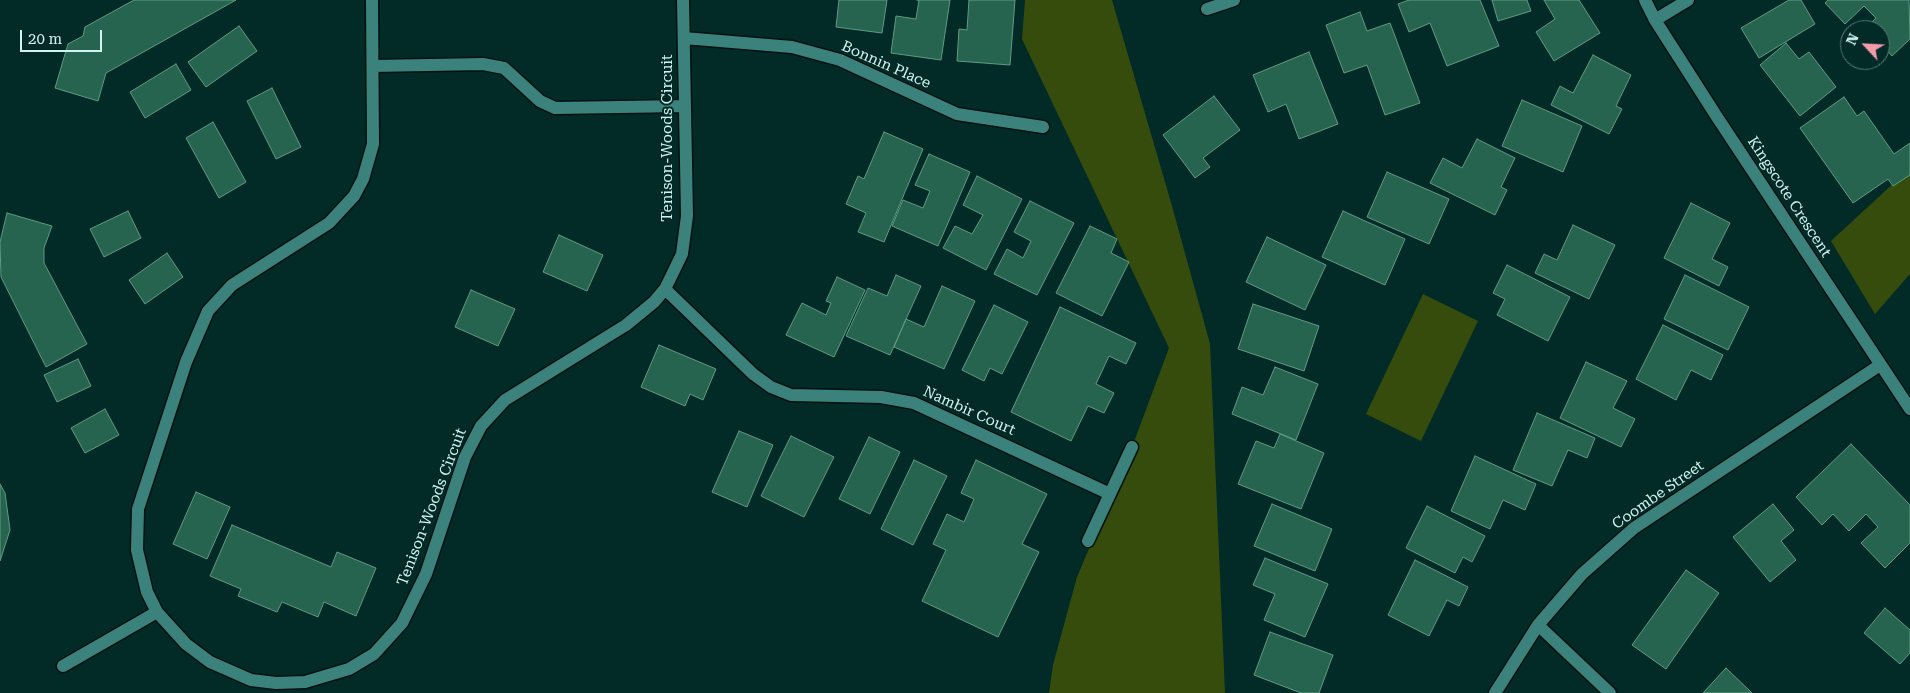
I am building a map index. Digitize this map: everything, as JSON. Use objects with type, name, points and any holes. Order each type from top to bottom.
[{"type":"street","name":"Tenison-Woods Circuit","points":[[372,0],[373,144],[363,179],[354,196],[329,223],[232,285],[208,311],[186,362],[138,509],[137,550],[147,592],[157,612],[186,644],[210,662],[252,680],[304,687],[349,669],[374,654],[402,623],[426,574],[465,457],[481,426],[504,400],[626,325],[654,302],[665,289],[682,254],[687,216],[683,0]]},
{"type":"street","points":[[1208,9],[1234,0]]},
{"type":"street","name":"Kingscote Crescent","points":[[1645,0],[1655,20],[1717,117],[1910,409]]},
{"type":"street","points":[[1655,20],[1688,0]]},
{"type":"street","name":"Bonnin Place","points":[[684,38],[792,47],[840,60],[957,114],[1043,127]]},
{"type":"street","points":[[373,66],[483,64],[504,68],[540,100],[555,108],[685,106]]},
{"type":"street","name":"Nambir Court","points":[[665,289],[753,374],[771,387],[791,395],[882,397],[914,404],[1110,494]]},
{"type":"street","name":"Coombe Street","points":[[1495,693],[1538,625],[1582,574],[1634,528],[1880,365]]},
{"type":"street","points":[[1088,541],[1132,447]]},
{"type":"street","points":[[63,666],[157,612]]},
{"type":"street","points":[[1538,625],[1610,693]]},
{"type":"street","points":[[250,693],[252,680]]},
{"type":"green space","points":[[1025,0],[1112,0],[1172,206],[1210,344],[1225,693],[1049,693],[1053,665],[1077,577],[1132,447],[1169,348],[1022,39]]},
{"type":"green space","points":[[1910,168],[1910,274],[1875,314],[1831,241]]},
{"type":"green space","points":[[1423,294],[1478,321],[1421,441],[1366,414]]},
{"type":"building","points":[[134,0],[236,0],[106,73],[98,101],[55,88],[68,44],[83,36],[85,27]]},
{"type":"building","points":[[839,0],[887,0],[882,33],[836,27]]},
{"type":"building","points":[[919,0],[950,0],[941,60],[891,53],[896,16],[916,19]]},
{"type":"building","points":[[969,0],[1015,0],[1010,65],[957,61],[959,29],[967,30]]},
{"type":"building","points":[[1409,0],[1480,0],[1499,46],[1447,66],[1430,23],[1409,32],[1398,4]]},
{"type":"building","points":[[1492,0],[1527,0],[1531,11],[1498,21]]},
{"type":"building","points":[[1544,0],[1579,0],[1600,33],[1554,61],[1536,32],[1555,19]]},
{"type":"building","points":[[1789,0],[1801,0],[1815,24],[1759,58],[1741,28]]},
{"type":"building","points":[[1828,0],[1909,0],[1910,39],[1892,56],[1890,54],[1890,20],[1874,20],[1876,18],[1864,6],[1849,20],[1841,20],[1825,3]]},
{"type":"building","points":[[1360,12],[1367,31],[1390,23],[1420,103],[1385,115],[1367,65],[1344,73],[1326,25]]},
{"type":"building","points":[[239,26],[257,51],[206,87],[188,62]]},
{"type":"building","points":[[1786,43],[1799,59],[1809,52],[1836,87],[1800,116],[1760,65]]},
{"type":"building","points":[[1309,52],[1338,124],[1299,139],[1286,104],[1268,112],[1253,75]]},
{"type":"building","points":[[1593,55],[1631,75],[1616,106],[1622,109],[1609,134],[1551,105],[1560,86],[1573,93]]},
{"type":"building","points":[[176,64],[191,90],[145,118],[130,92]]},
{"type":"building","points":[[272,88],[301,147],[276,159],[247,101]]},
{"type":"building","points":[[1214,96],[1240,130],[1203,158],[1210,167],[1195,178],[1163,135]]},
{"type":"building","points":[[1844,97],[1857,116],[1864,111],[1894,154],[1910,143],[1910,175],[1893,186],[1888,179],[1853,203],[1800,128]]},
{"type":"building","points":[[1522,100],[1582,126],[1563,172],[1502,146]]},
{"type":"building","points":[[213,122],[246,182],[219,198],[186,138]]},
{"type":"building","points":[[884,132],[923,149],[884,242],[858,232],[866,213],[846,204],[858,176],[864,179]]},
{"type":"building","points":[[1477,139],[1515,158],[1501,187],[1507,190],[1495,215],[1430,183],[1443,158],[1462,168]]},
{"type":"building","points":[[929,154],[970,172],[938,246],[892,226],[903,200],[923,208],[930,191],[915,185]]},
{"type":"building","points":[[1387,172],[1449,199],[1429,244],[1367,217]]},
{"type":"building","points":[[977,176],[1022,199],[986,270],[943,248],[955,226],[972,234],[983,215],[963,205]]},
{"type":"building","points":[[1030,201],[1074,223],[1037,295],[994,274],[1007,249],[1023,258],[1031,241],[1014,232]]},
{"type":"building","points":[[1691,203],[1730,223],[1712,259],[1728,267],[1719,286],[1664,258]]},
{"type":"building","points":[[128,211],[141,238],[104,257],[90,229]]},
{"type":"building","points":[[1343,211],[1405,239],[1385,285],[1322,257]]},
{"type":"building","points":[[7,213],[52,226],[44,248],[44,263],[87,344],[46,367],[1,277],[0,242]]},
{"type":"building","points":[[1573,225],[1615,245],[1589,299],[1535,273],[1544,254],[1557,260]]},
{"type":"building","points":[[1090,226],[1117,239],[1111,253],[1129,262],[1102,316],[1056,293]]},
{"type":"building","points":[[559,235],[603,255],[587,291],[543,272]]},
{"type":"building","points":[[1267,237],[1326,265],[1305,310],[1246,282]]},
{"type":"building","points":[[167,253],[183,277],[145,304],[129,280]]},
{"type":"building","points":[[1507,265],[1570,297],[1548,341],[1497,315],[1505,299],[1493,293]]},
{"type":"building","points":[[896,275],[921,286],[890,355],[846,336],[868,288],[887,296]]},
{"type":"building","points":[[1685,275],[1749,307],[1728,350],[1664,319]]},
{"type":"building","points":[[837,277],[865,290],[834,357],[786,335],[802,303],[826,315],[831,303],[826,301]]},
{"type":"building","points":[[942,286],[975,301],[944,369],[894,347],[906,319],[924,327]]},
{"type":"building","points":[[471,290],[515,309],[498,346],[455,327]]},
{"type":"building","points":[[1253,304],[1319,326],[1304,371],[1238,349]]},
{"type":"building","points":[[994,305],[1028,322],[1002,374],[990,368],[984,381],[962,370]]},
{"type":"building","points":[[1060,307],[1136,343],[1126,364],[1109,356],[1096,384],[1114,393],[1104,413],[1088,406],[1071,441],[1011,412]]},
{"type":"building","points":[[1663,325],[1723,355],[1711,380],[1691,370],[1676,400],[1636,379]]},
{"type":"building","points":[[659,345],[716,369],[703,400],[690,394],[685,406],[641,387]]},
{"type":"building","points":[[78,359],[91,386],[57,402],[44,375]]},
{"type":"building","points":[[1586,362],[1627,381],[1613,408],[1635,419],[1621,447],[1560,418]]},
{"type":"building","points":[[1275,367],[1318,384],[1296,440],[1232,414],[1242,387],[1263,395]]},
{"type":"building","points":[[105,409],[119,435],[85,453],[71,428]]},
{"type":"building","points":[[1537,413],[1595,438],[1587,458],[1568,450],[1552,486],[1513,470]]},
{"type":"building","points":[[739,431],[773,445],[747,507],[712,492]]},
{"type":"building","points":[[1280,434],[1324,453],[1301,509],[1238,484],[1256,441],[1274,448]]},
{"type":"building","points":[[791,436],[834,457],[804,517],[761,496]]},
{"type":"building","points":[[869,437],[900,452],[870,514],[839,499]]},
{"type":"building","points":[[1851,444],[1910,505],[1910,543],[1885,568],[1861,543],[1878,527],[1866,514],[1849,531],[1833,514],[1822,525],[1796,497]]},
{"type":"building","points":[[1475,456],[1536,484],[1525,510],[1503,500],[1490,529],[1451,511]]},
{"type":"building","points":[[914,460],[947,476],[913,545],[881,529]]},
{"type":"building","points":[[976,460],[1047,494],[1022,544],[1039,552],[998,637],[922,601],[946,550],[933,544],[947,514],[964,522],[974,499],[961,493]]},
{"type":"building","points":[[0,484],[5,493],[10,530],[0,561]]},
{"type":"building","points":[[196,492],[230,507],[207,559],[173,544]]},
{"type":"building","points":[[1272,504],[1332,529],[1315,571],[1254,546]]},
{"type":"building","points":[[1773,504],[1794,530],[1781,541],[1796,560],[1770,582],[1733,537]]},
{"type":"building","points":[[1427,506],[1485,536],[1472,562],[1463,557],[1455,573],[1406,548]]},
{"type":"building","points":[[232,525],[331,567],[337,552],[376,568],[356,616],[324,602],[318,617],[282,602],[277,612],[238,596],[241,589],[210,576]]},
{"type":"building","points":[[1265,558],[1328,584],[1305,637],[1264,620],[1275,594],[1253,585]]},
{"type":"building","points":[[1415,560],[1468,587],[1459,606],[1447,600],[1429,636],[1388,615]]},
{"type":"building","points":[[1686,570],[1719,593],[1666,669],[1632,645]]},
{"type":"building","points":[[1885,608],[1910,630],[1910,653],[1900,664],[1864,633]]},
{"type":"building","points":[[1270,632],[1333,655],[1319,693],[1301,693],[1254,675]]},
{"type":"building","points":[[1726,668],[1752,693],[1703,693]]}]
